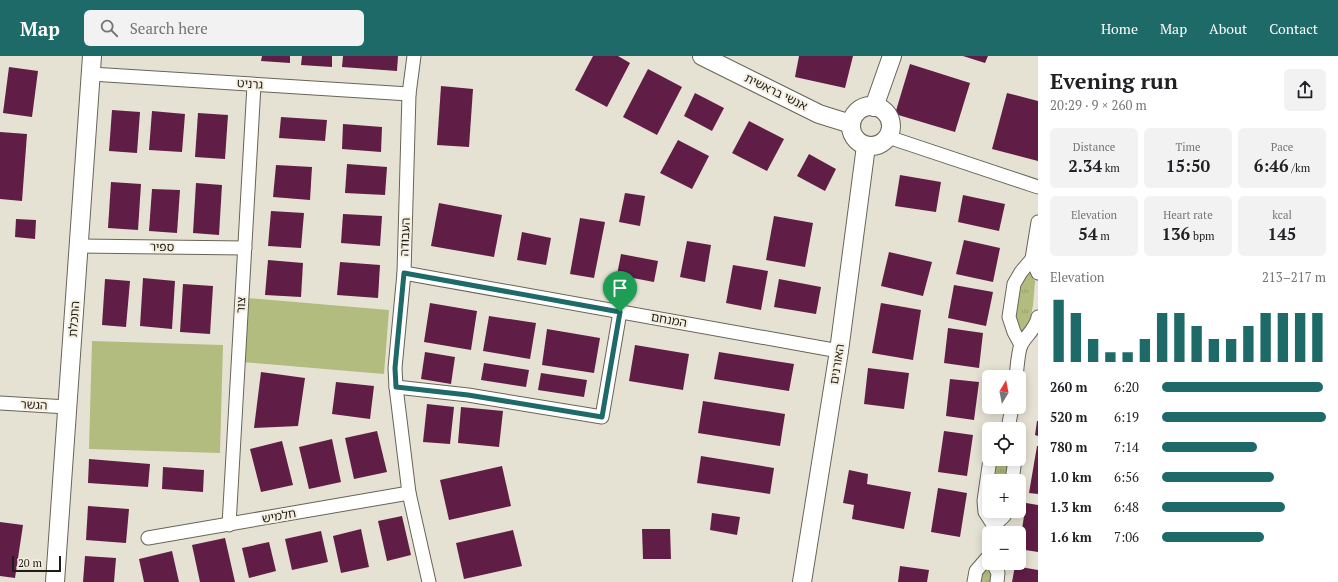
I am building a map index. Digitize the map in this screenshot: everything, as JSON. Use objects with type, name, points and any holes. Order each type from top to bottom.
[{"type":"street","name":"התכלת","points":[[55,582],[92,56]]},
{"type":"street","name":"העבודה","points":[[414,56],[409,94],[404,273],[395,368],[409,493],[429,582]]},
{"type":"street","name":"אנשי בראשית","points":[[702,56],[819,114],[851,124]]},
{"type":"street","points":[[874,107],[892,56]]},
{"type":"street","name":"גרניט","points":[[91,74],[409,94]]},
{"type":"street","name":"צור","points":[[229,525],[254,84]]},
{"type":"street","points":[[874,107],[884,112],[891,124],[888,137],[878,145],[871,147],[866,146],[855,139],[852,133],[851,124],[854,115],[859,110],[874,107]]},
{"type":"street","points":[[888,137],[1038,188]]},
{"type":"street","name":"האורנים","points":[[802,582],[839,351],[866,146]]},
{"type":"street","points":[[1021,345],[1014,332],[1009,317],[1014,284],[1021,272],[1032,259],[1038,222]]},
{"type":"street","name":"ספיר","points":[[79,246],[245,248]]},
{"type":"street","points":[[1032,259],[1038,273]]},
{"type":"street","name":"המנחם","points":[[404,273],[839,351]]},
{"type":"street","points":[[396,387],[468,395],[602,417],[620,312]]},
{"type":"street","points":[[1017,370],[1021,345],[1030,334],[1038,317]]},
{"type":"street","name":"הגשר","points":[[0,403],[67,407]]},
{"type":"street","points":[[989,466],[984,501],[985,512],[992,526]]},
{"type":"street","name":"חלמיש","points":[[148,538],[409,493]]},
{"type":"street","points":[[996,526],[1003,518]]},
{"type":"street","points":[[974,582],[976,571],[982,564]]},
{"type":"street","points":[[996,570],[998,573],[997,582]]},
{"type":"green space","points":[[1030,271],[1035,282],[1033,305],[1029,327],[1021,334],[1016,326],[1018,302],[1022,279]]},
{"type":"green space","points":[[248,298],[389,310],[384,374],[242,362]]},
{"type":"green space","points":[[92,341],[223,345],[220,453],[89,449]]},
{"type":"green space","points":[[996,466],[1009,466],[1009,474],[995,474]]},
{"type":"green space","points":[[983,570],[991,570],[992,573],[991,582],[980,582],[981,572]]},
{"type":"building","points":[[262,56],[290,56],[290,63],[261,61]]},
{"type":"building","points":[[302,56],[332,56],[332,67],[301,65]]},
{"type":"building","points":[[343,56],[398,56],[397,71],[342,67]]},
{"type":"building","points":[[593,56],[618,56],[630,63],[607,107],[575,90]]},
{"type":"building","points":[[799,56],[853,56],[845,88],[795,77]]},
{"type":"building","points":[[963,56],[988,56],[985,63]]},
{"type":"building","points":[[910,64],[970,83],[955,132],[895,114]]},
{"type":"building","points":[[9,67],[38,71],[32,117],[3,113]]},
{"type":"building","points":[[648,69],[682,87],[657,135],[623,117]]},
{"type":"building","points":[[441,86],[473,89],[469,147],[437,145]]},
{"type":"building","points":[[695,93],[724,108],[712,131],[684,116]]},
{"type":"building","points":[[1007,93],[1038,101],[1038,161],[992,149]]},
{"type":"building","points":[[112,110],[140,112],[137,153],[109,151]]},
{"type":"building","points":[[152,111],[185,114],[182,152],[149,150]]},
{"type":"building","points":[[198,113],[228,115],[225,159],[195,157]]},
{"type":"building","points":[[281,117],[327,120],[325,141],[279,138]]},
{"type":"building","points":[[749,121],[784,139],[767,171],[732,153]]},
{"type":"building","points":[[343,124],[382,127],[381,152],[342,149]]},
{"type":"building","points":[[0,132],[27,134],[22,201],[0,199]]},
{"type":"building","points":[[678,140],[709,156],[692,189],[660,173]]},
{"type":"building","points":[[809,154],[836,169],[825,191],[797,176]]},
{"type":"building","points":[[347,164],[387,167],[385,195],[345,193]]},
{"type":"building","points":[[276,165],[312,167],[310,200],[273,197]]},
{"type":"building","points":[[900,175],[941,182],[936,212],[895,206]]},
{"type":"building","points":[[111,182],[141,184],[138,230],[108,228]]},
{"type":"building","points":[[196,183],[222,185],[219,235],[193,233]]},
{"type":"building","points":[[152,189],[180,190],[177,233],[149,231]]},
{"type":"building","points":[[625,193],[645,196],[640,226],[619,222]]},
{"type":"building","points":[[963,195],[1005,204],[999,231],[958,222]]},
{"type":"building","points":[[439,203],[502,215],[494,257],[431,246]]},
{"type":"building","points":[[271,211],[304,213],[301,248],[268,246]]},
{"type":"building","points":[[343,214],[382,216],[380,246],[341,243]]},
{"type":"building","points":[[774,216],[813,223],[805,267],[766,260]]},
{"type":"building","points":[[580,218],[605,222],[594,278],[570,274]]},
{"type":"building","points":[[16,219],[36,220],[35,239],[15,237]]},
{"type":"building","points":[[522,232],[551,238],[546,265],[517,260]]},
{"type":"building","points":[[964,240],[1000,248],[993,282],[956,274]]},
{"type":"building","points":[[687,241],[711,245],[705,282],[680,277]]},
{"type":"building","points":[[889,252],[932,262],[923,296],[881,286]]},
{"type":"building","points":[[621,254],[658,261],[654,282],[617,275]]},
{"type":"building","points":[[268,260],[303,263],[301,297],[265,295]]},
{"type":"building","points":[[340,262],[380,265],[378,298],[337,295]]},
{"type":"building","points":[[733,265],[768,271],[761,310],[726,303]]},
{"type":"building","points":[[143,278],[175,281],[172,329],[140,326]]},
{"type":"building","points":[[105,279],[130,281],[126,327],[102,325]]},
{"type":"building","points":[[779,279],[821,287],[816,314],[774,307]]},
{"type":"building","points":[[183,284],[213,286],[210,334],[180,332]]},
{"type":"building","points":[[954,285],[993,292],[986,326],[948,318]]},
{"type":"building","points":[[430,303],[477,311],[471,350],[424,342]]},
{"type":"building","points":[[881,303],[921,310],[913,360],[872,353]]},
{"type":"building","points":[[489,316],[536,323],[530,359],[483,351]]},
{"type":"building","points":[[948,328],[983,333],[979,368],[944,363]]},
{"type":"building","points":[[547,329],[600,338],[594,373],[542,365]]},
{"type":"building","points":[[635,345],[689,354],[683,390],[629,381]]},
{"type":"building","points":[[425,352],[455,357],[451,384],[421,379]]},
{"type":"building","points":[[719,352],[794,364],[789,391],[714,379]]},
{"type":"building","points":[[484,363],[529,370],[526,387],[481,380]]},
{"type":"building","points":[[868,368],[909,373],[904,409],[864,404]]},
{"type":"building","points":[[261,372],[305,378],[298,426],[254,428]]},
{"type":"building","points":[[541,373],[587,380],[584,397],[538,390]]},
{"type":"building","points":[[950,379],[979,382],[974,420],[946,416]]},
{"type":"building","points":[[336,382],[374,386],[370,419],[332,414]]},
{"type":"building","points":[[703,401],[785,414],[780,446],[698,433]]},
{"type":"building","points":[[427,404],[454,407],[450,444],[423,442]]},
{"type":"building","points":[[461,407],[503,411],[499,447],[458,443]]},
{"type":"building","points":[[1038,421],[1038,436],[1035,435]]},
{"type":"building","points":[[377,431],[387,472],[354,479],[345,438]]},
{"type":"building","points":[[944,431],[973,435],[967,476],[938,472]]},
{"type":"building","points":[[332,439],[341,482],[309,489],[299,447]]},
{"type":"building","points":[[282,441],[293,485],[261,492],[250,449]]},
{"type":"building","points":[[1038,446],[1038,494],[1029,493]]},
{"type":"building","points":[[701,456],[774,468],[770,494],[697,483]]},
{"type":"building","points":[[89,459],[150,464],[148,487],[88,483]]},
{"type":"building","points":[[502,466],[511,506],[449,520],[440,480]]},
{"type":"building","points":[[163,467],[204,470],[203,492],[162,489]]},
{"type":"building","points":[[849,470],[868,474],[867,484],[911,492],[904,529],[852,519],[854,505],[843,503]]},
{"type":"building","points":[[938,488],[967,493],[960,537],[931,532]]},
{"type":"building","points":[[1026,503],[1038,505],[1038,552],[1026,550],[1026,526],[1022,526],[1024,518],[1026,518]]},
{"type":"building","points":[[88,506],[129,509],[126,543],[86,540]]},
{"type":"building","points":[[712,513],[740,517],[737,535],[710,530]]},
{"type":"building","points":[[402,516],[411,555],[387,561],[378,521]]},
{"type":"building","points":[[0,522],[23,525],[15,578],[0,576]]},
{"type":"building","points":[[361,529],[369,567],[341,573],[333,536]]},
{"type":"building","points":[[642,529],[670,529],[671,559],[643,559]]},
{"type":"building","points":[[513,530],[522,566],[464,579],[456,543]]},
{"type":"building","points":[[321,531],[328,562],[292,570],[285,539]]},
{"type":"building","points":[[225,538],[235,582],[200,582],[192,545]]},
{"type":"building","points":[[269,542],[276,571],[249,578],[242,548]]},
{"type":"building","points":[[172,551],[179,582],[144,582],[139,559]]},
{"type":"building","points":[[85,556],[116,558],[114,582],[83,582]]},
{"type":"building","points":[[900,566],[929,570],[927,582],[898,582]]},
{"type":"building","points":[[1026,568],[1038,570],[1038,582],[1012,582],[1014,570],[1026,570]]},
{"type":"route","points":[[404,273],[620,312],[602,417],[468,395],[396,387],[395,368],[404,273]]}]
